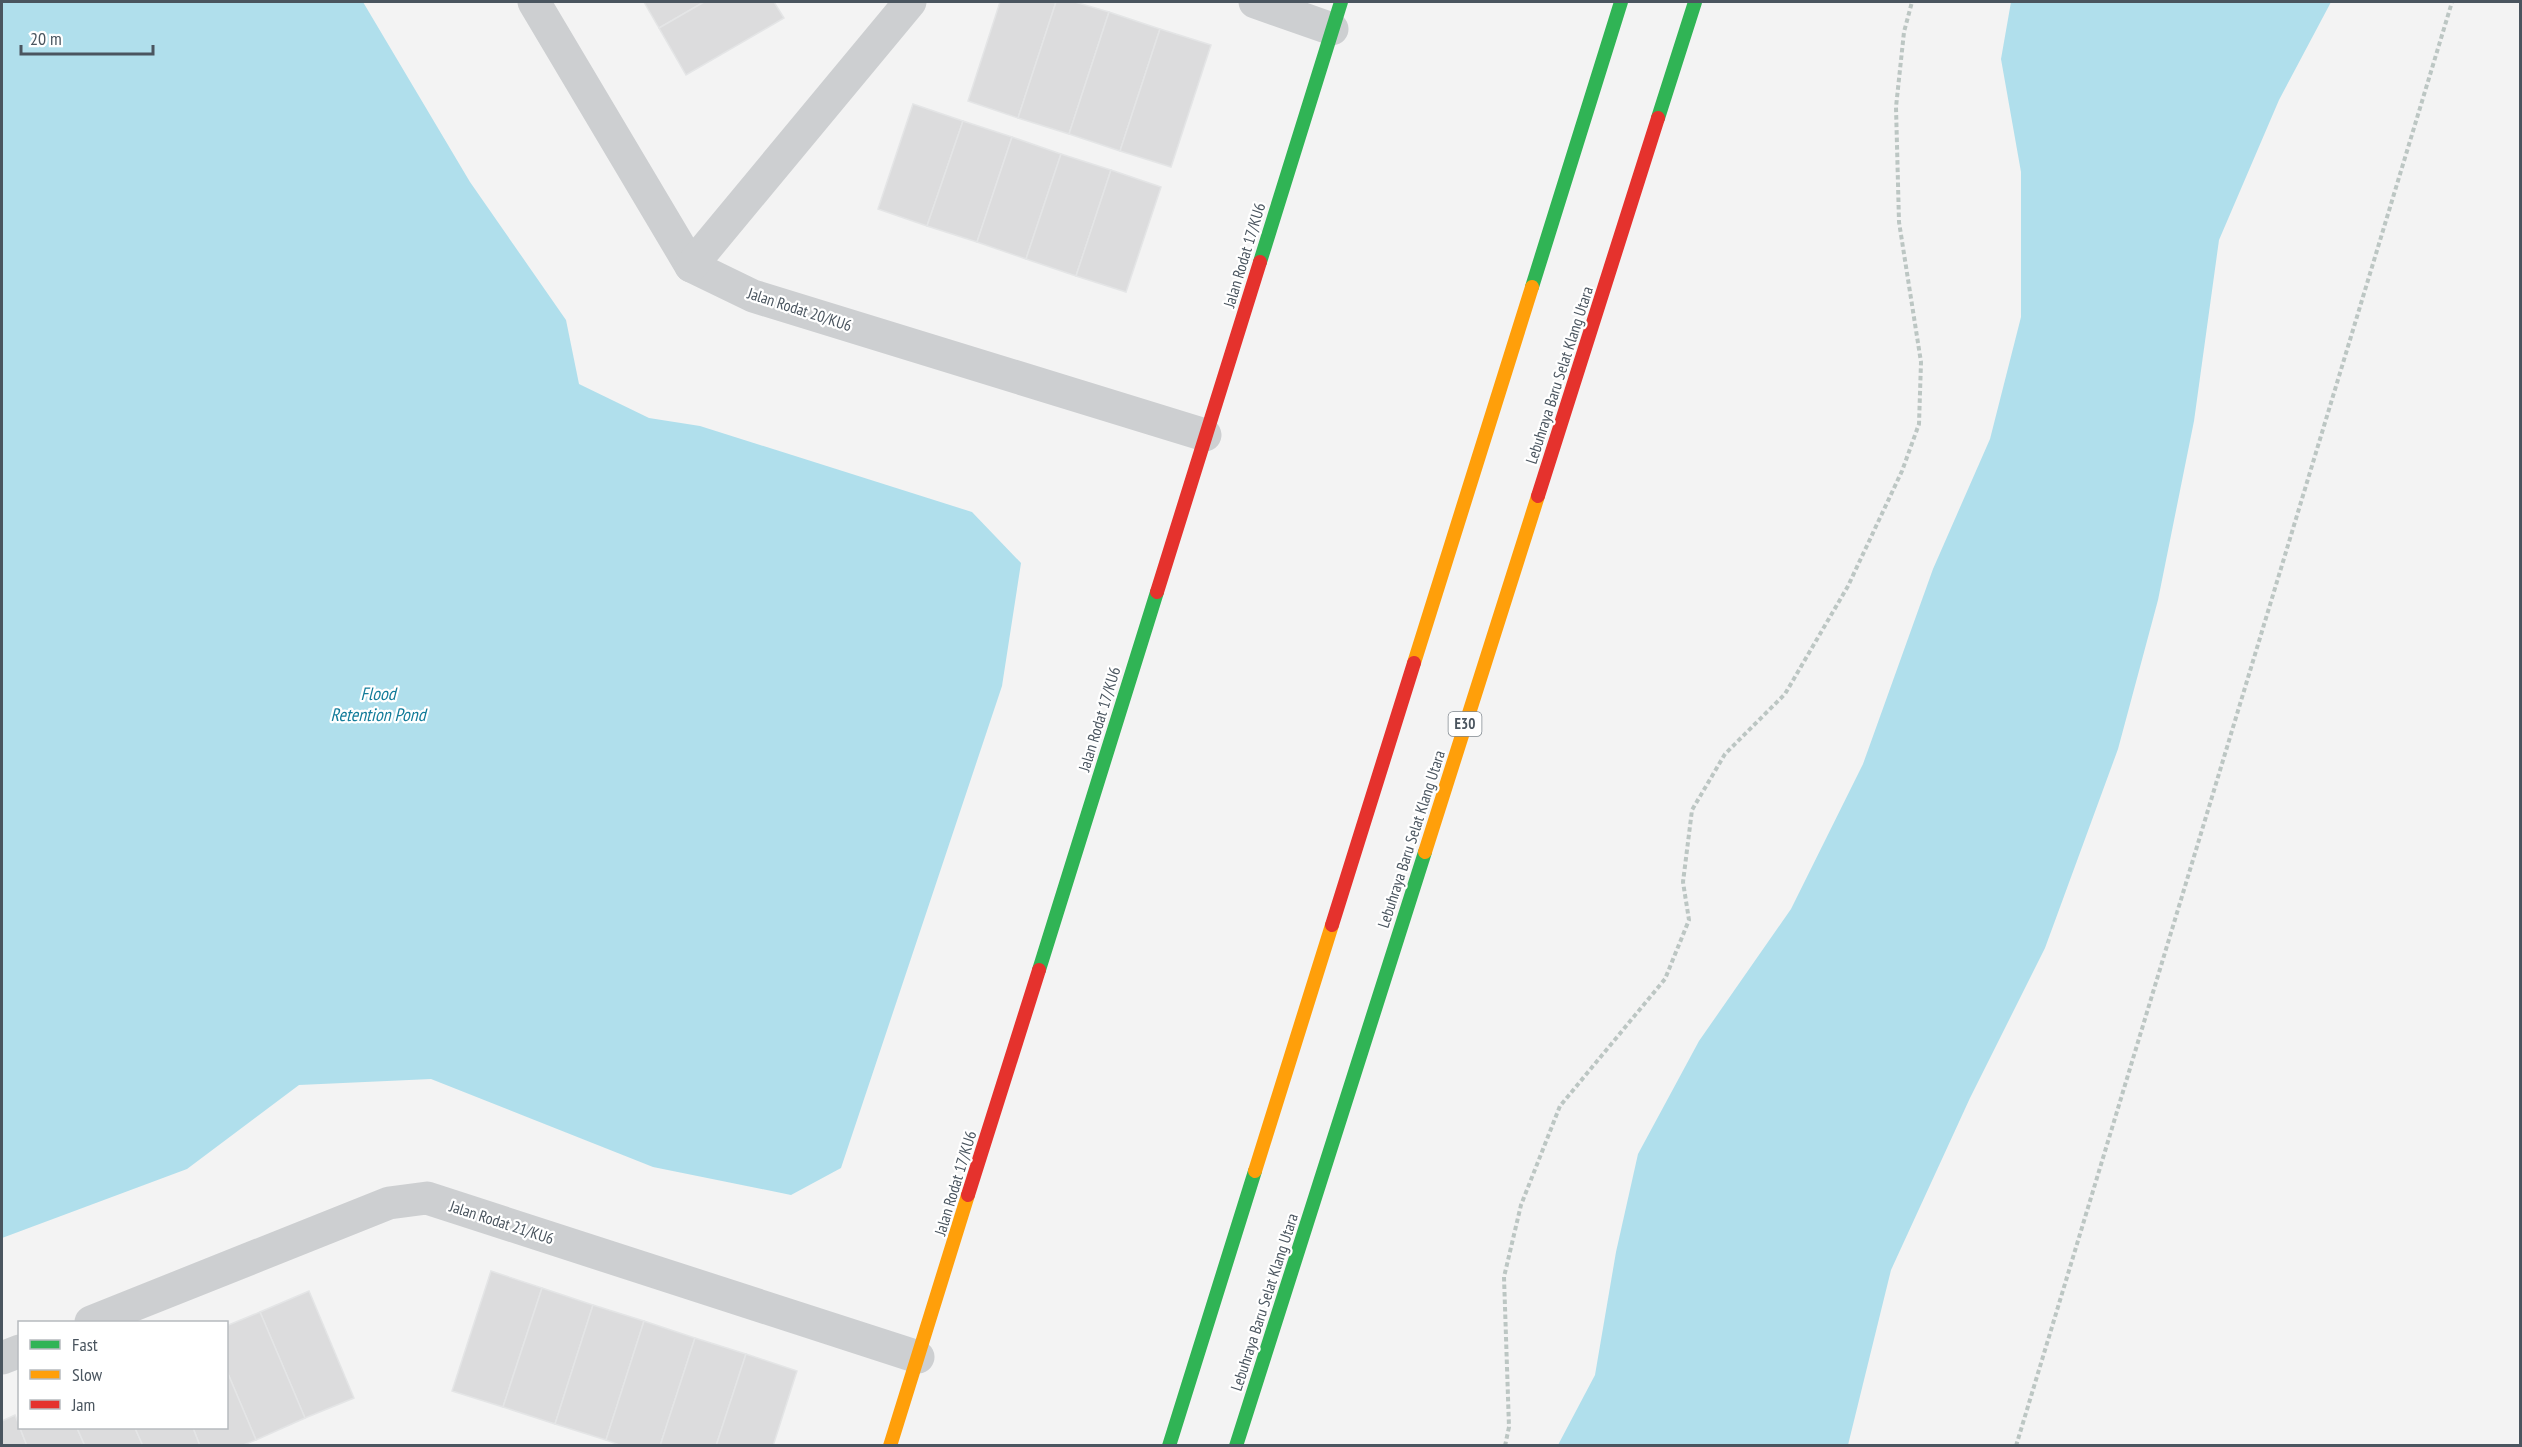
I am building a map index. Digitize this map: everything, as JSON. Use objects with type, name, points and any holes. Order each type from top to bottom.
[{"type":"main road","points":[[1169,1446],[1621,2]]},
{"type":"main road","name":"Lebuhraya Baru Selat Klang Utara","points":[[1236,1446],[1695,2]]},
{"type":"main road","name":"Jalan Rodat 17/KU6","points":[[890,1446],[1336,15]]},
{"type":"street","points":[[534,2],[692,266],[910,2]]},
{"type":"street","points":[[1255,2],[1336,15]]},
{"type":"street","name":"Jalan Rodat 20/KU6","points":[[692,266],[753,296],[1205,435]]},
{"type":"street","name":"Jalan Rodat 21/KU6","points":[[96,1321],[389,1203],[427,1198],[918,1357]]},
{"type":"street","points":[[2,1358],[18,1352]]},
{"type":"path","points":[[1504,1446],[1509,1427],[1504,1277],[1521,1204],[1560,1106],[1665,979],[1689,920],[1683,882],[1692,810],[1725,754],[1785,694],[1848,586],[1902,471],[1919,424],[1921,362],[1899,222],[1896,107],[1904,32],[1912,2]]},
{"type":"path","points":[[2016,1446],[2452,2]]},
{"type":"water","name":"Flood Retention Pond","points":[[2,2],[363,2],[470,182],[566,320],[579,384],[649,418],[700,426],[972,512],[1021,563],[1002,686],[841,1168],[791,1195],[653,1167],[431,1079],[299,1085],[187,1169],[2,1238]]},
{"type":"water","points":[[2011,2],[2331,2],[2279,100],[2219,240],[2194,421],[2158,600],[2118,749],[2045,948],[1970,1098],[1891,1270],[1848,1445],[1558,1445],[1595,1375],[1616,1252],[1638,1154],[1699,1041],[1791,909],[1863,764],[1933,569],[1990,439],[2021,317],[2021,172],[2001,59]]},
{"type":"building","points":[[644,2],[704,2],[659,28]]},
{"type":"building","points":[[704,2],[774,2],[784,18],[686,75],[659,28]]},
{"type":"building","points":[[1000,2],[1056,2],[1018,118],[968,101]]},
{"type":"building","points":[[1056,2],[1075,2],[1109,12],[1069,134],[1018,118]]},
{"type":"building","points":[[1109,12],[1160,29],[1120,151],[1069,134]]},
{"type":"building","points":[[1160,29],[1211,45],[1171,167],[1120,151]]},
{"type":"building","points":[[913,104],[963,121],[927,226],[878,209]]},
{"type":"building","points":[[963,121],[1012,137],[977,242],[927,226]]},
{"type":"building","points":[[1012,137],[1061,154],[1026,259],[977,242]]},
{"type":"building","points":[[1061,154],[1111,170],[1076,276],[1026,259]]},
{"type":"building","points":[[1111,170],[1161,187],[1126,292],[1076,276]]},
{"type":"building","points":[[491,1271],[542,1288],[503,1407],[452,1391]]},
{"type":"building","points":[[542,1288],[593,1305],[555,1424],[503,1407]]},
{"type":"building","points":[[309,1291],[354,1398],[305,1418],[260,1312]]},
{"type":"building","points":[[593,1305],[644,1321],[606,1440],[555,1424]]},
{"type":"building","points":[[260,1312],[305,1418],[256,1440],[228,1374],[228,1325]]},
{"type":"building","points":[[644,1321],[695,1338],[660,1446],[622,1446],[606,1440]]},
{"type":"building","points":[[695,1338],[746,1354],[716,1446],[660,1446]]},
{"type":"building","points":[[746,1354],[797,1371],[773,1446],[716,1446]]},
{"type":"building","points":[[228,1374],[256,1440],[241,1446],[200,1446],[193,1429],[228,1429]]},
{"type":"building","points":[[15,1415],[18,1429],[20,1429],[27,1446],[2,1446],[2,1421]]},
{"type":"building","points":[[20,1429],[77,1429],[85,1446],[27,1446]]},
{"type":"building","points":[[77,1429],[135,1429],[143,1446],[85,1446]]},
{"type":"building","points":[[135,1429],[193,1429],[200,1446],[143,1446]]},
{"type":"traffic: fast","points":[[1260,262],[1341,2]]},
{"type":"traffic: fast","points":[[1532,287],[1621,2]]},
{"type":"traffic: fast","points":[[1658,118],[1695,2]]},
{"type":"traffic: fast","points":[[1039,970],[1157,592]]},
{"type":"traffic: fast","points":[[1236,1446],[1425,852]]},
{"type":"traffic: fast","points":[[1169,1446],[1255,1171]]},
{"type":"traffic: slow","points":[[1414,663],[1532,287]]},
{"type":"traffic: slow","points":[[1425,852],[1538,496]]},
{"type":"traffic: slow","points":[[1255,1171],[1332,925]]},
{"type":"traffic: slow","points":[[890,1446],[968,1195]]},
{"type":"traffic: jam","points":[[1538,496],[1658,118]]},
{"type":"traffic: jam","points":[[1157,592],[1260,262]]},
{"type":"traffic: jam","points":[[1332,925],[1414,663]]},
{"type":"traffic: jam","points":[[968,1195],[1039,970]]}]
